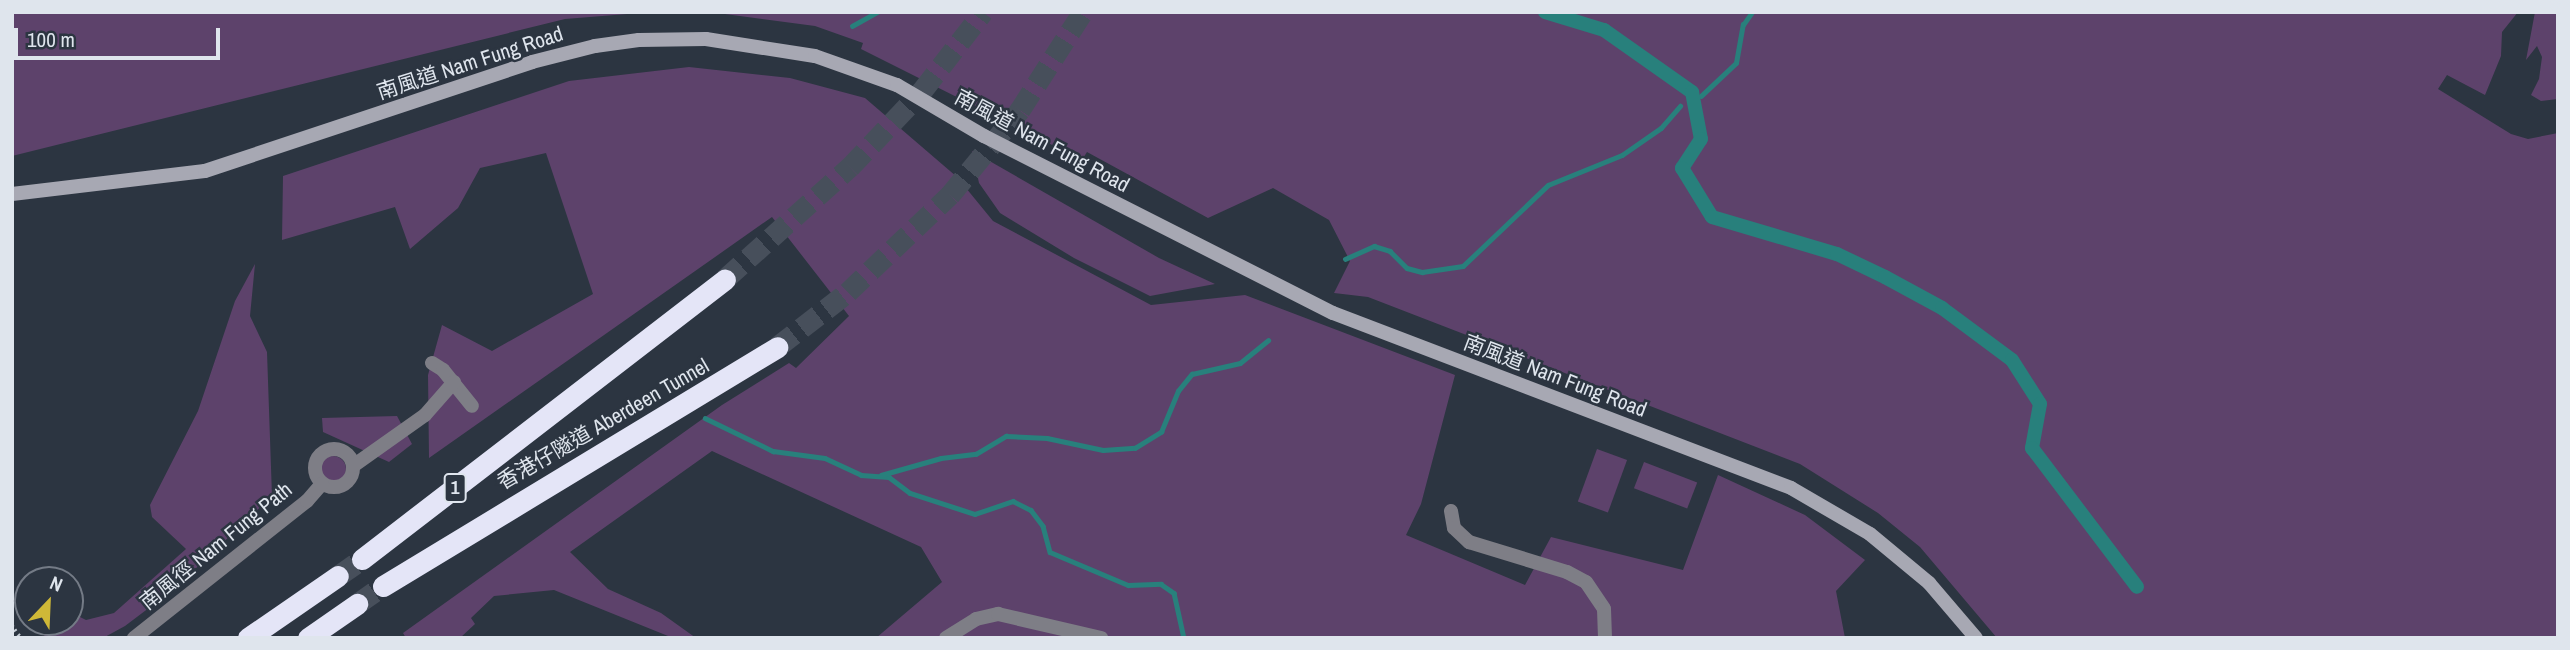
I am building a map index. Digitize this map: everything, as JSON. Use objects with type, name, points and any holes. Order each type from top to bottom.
[{"type":"highway","name":"香港仔隧道 Aberdeen Tunnel","points":[[362,559],[725,279]]},
{"type":"highway","name":"香港仔隧道 Aberdeen Tunnel","points":[[383,586],[777,347]]},
{"type":"highway","points":[[248,638],[338,576]]},
{"type":"highway","points":[[308,638],[357,604]]},
{"type":"main road","name":"南風道 Nam Fung Road","points":[[12,194],[205,171],[533,62],[595,46],[639,40],[706,39],[815,55],[897,85],[984,136],[1333,313],[1791,488],[1870,534],[1929,583],[1976,638]]},
{"type":"street","points":[[432,363],[454,382],[472,406]]},
{"type":"street","name":"南風徑 Nam Fung Path","points":[[322,484],[341,487],[351,478],[353,466],[425,415],[454,382]]},
{"type":"street","name":"南風徑 Nam Fung Path","points":[[322,484],[314,468],[323,452],[342,451],[353,466]]},
{"type":"street","name":"南風徑 Nam Fung Path","points":[[134,638],[307,501],[322,484]]},
{"type":"street","points":[[1451,511],[1454,528],[1469,542],[1567,572],[1586,582],[1604,609],[1605,638]]},
{"type":"street","points":[[946,638],[976,619],[998,614],[1101,638]]},
{"type":"shaded area","points":[[12,12],[652,12],[565,19],[12,156]]},
{"type":"shaded area","points":[[710,12],[2518,12],[2502,32],[2501,56],[2485,95],[2447,75],[2438,89],[2511,134],[2528,139],[2558,133],[2558,638],[1997,638],[1920,547],[1878,513],[1800,464],[1368,297],[1334,293],[1350,261],[1329,220],[1273,188],[1208,218],[1087,152],[1082,160],[861,49],[863,43],[815,26]]},
{"type":"shaded area","points":[[2535,12],[2558,12],[2558,99],[2541,101],[2531,95],[2539,79],[2542,57],[2537,46],[2526,60]]},
{"type":"shaded area","points":[[689,67],[790,78],[865,98],[957,177],[993,221],[1151,305],[1245,295],[1455,375],[1421,504],[1406,535],[1525,585],[1551,537],[1683,570],[1718,475],[1805,515],[1865,560],[1836,591],[1845,638],[876,638],[942,582],[921,547],[712,451],[570,552],[608,589],[661,613],[696,638],[673,638],[554,590],[494,596],[471,618],[475,624],[460,638],[406,638],[403,633],[722,405],[789,363],[796,368],[849,316],[772,217],[429,458],[428,375],[442,325],[492,351],[593,294],[546,153],[480,168],[458,208],[410,249],[395,207],[282,240],[283,176],[569,81]]},
{"type":"shaded area","points":[[972,151],[1159,258],[1215,284],[1150,296],[1074,258],[1000,213],[979,183]]},
{"type":"shaded area","points":[[255,264],[250,316],[267,352],[272,496],[174,589],[125,626],[103,638],[42,638],[84,636],[84,619],[114,613],[186,549],[152,517],[150,505],[198,411],[235,301]]},
{"type":"shaded area","points":[[397,416],[412,444],[389,462],[323,432],[322,418]]},
{"type":"shaded area","points":[[1597,449],[1627,460],[1608,513],[1578,502]]},
{"type":"shaded area","points":[[333,456],[342,460],[346,469],[342,478],[333,482],[324,478],[320,469],[324,460]]},
{"type":"shaded area","points":[[1644,462],[1697,482],[1687,509],[1634,488]]},
{"type":"waterway","points":[[852,26],[877,12]]},
{"type":"waterway","points":[[1545,12],[1604,30],[1692,92],[1701,139],[1682,168],[1712,217],[1837,254],[1942,308],[2012,360],[2040,404],[2032,448],[2137,587]]},
{"type":"waterway","points":[[1701,96],[1736,63],[1743,25],[1752,12]]},
{"type":"waterway","points":[[1345,259],[1374,246],[1390,251],[1407,268],[1422,272],[1463,266],[1548,185],[1622,155],[1661,128],[1680,106]]},
{"type":"waterway","points":[[881,475],[941,458],[976,454],[1006,436],[1047,438],[1103,450],[1135,448],[1161,432],[1178,391],[1192,374],[1240,363],[1268,340]]},
{"type":"waterway","points":[[705,418],[773,451],[825,458],[861,475],[889,477],[910,493],[975,514],[1013,501],[1031,510],[1043,526],[1050,552],[1128,585],[1161,584],[1174,593],[1184,638]]},
{"type":"tunnel","points":[[725,279],[850,167],[922,91],[983,12]]},
{"type":"tunnel","points":[[777,347],[848,292],[950,195],[1020,110],[1083,12]]},
{"type":"tunnel","points":[[338,576],[362,559]]},
{"type":"tunnel","points":[[357,604],[383,586]]}]
